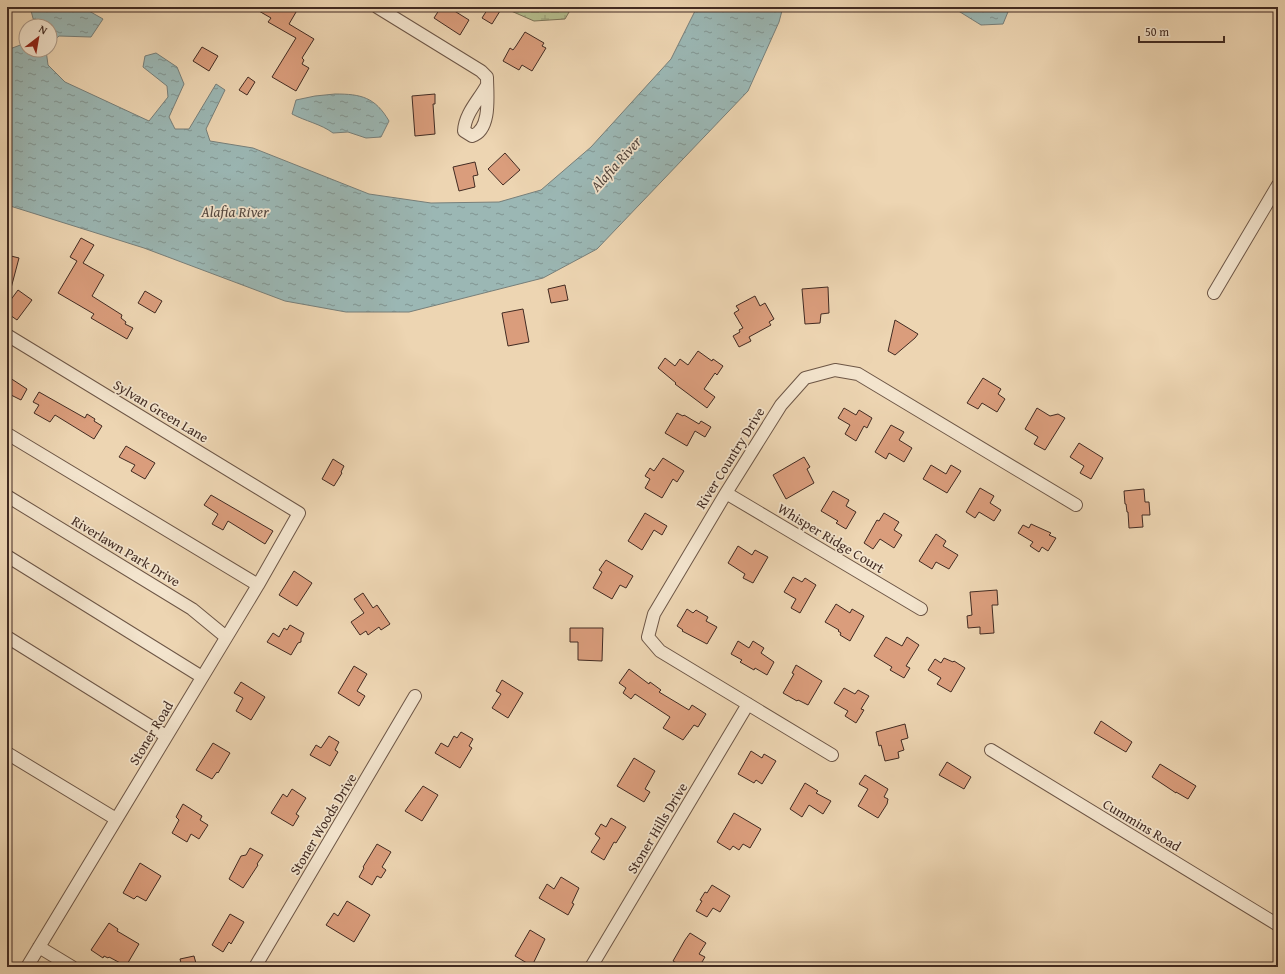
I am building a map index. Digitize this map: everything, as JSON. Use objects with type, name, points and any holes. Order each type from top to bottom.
[{"type":"street","points":[[377,7],[473,66],[487,77],[487,85]]},
{"type":"street","points":[[1214,293],[1278,185]]},
{"type":"street","name":"Sylvan Green Lane","points":[[7,335],[299,513]]},
{"type":"street","name":"River Country Drive","points":[[832,755],[660,652],[648,637],[654,614],[726,493],[781,405],[805,378],[835,370],[858,374],[1076,505]]},
{"type":"street","points":[[7,435],[258,585]]},
{"type":"street","name":"Whisper Ridge Court","points":[[726,493],[921,609]]},
{"type":"street","name":"Riverlawn Park Drive","points":[[7,496],[192,609],[226,637]]},
{"type":"street","name":"Stoner Road","points":[[26,967],[258,585],[299,513]]},
{"type":"street","points":[[7,556],[202,676]]},
{"type":"street","points":[[7,637],[166,736]]},
{"type":"street","name":"Stoner Woods Drive","points":[[256,967],[415,696]]},
{"type":"street","name":"Stoner Hills Drive","points":[[591,967],[748,704]]},
{"type":"street","name":"Cummins Road","points":[[991,750],[1278,925]]},
{"type":"street","points":[[7,753],[116,819]]},
{"type":"street","points":[[39,947],[72,967]]},
{"type":"green space","points":[[502,7],[572,7],[565,19],[534,21]]},
{"type":"water","points":[[30,7],[82,7],[103,19],[91,37],[58,37],[58,18],[33,18]]},
{"type":"water","name":"Alafia River","points":[[697,7],[783,7],[779,22],[748,91],[597,249],[543,278],[409,312],[346,312],[285,301],[144,248],[7,205],[7,50],[18,46],[18,58],[47,58],[48,65],[65,82],[149,121],[168,97],[167,86],[143,67],[145,56],[156,53],[177,67],[184,84],[169,117],[175,129],[189,129],[216,84],[225,90],[206,129],[210,141],[253,148],[369,194],[431,203],[499,202],[541,190],[591,147],[671,59]]},
{"type":"water","points":[[952,7],[1010,7],[1003,24],[981,25]]},
{"type":"water","points":[[335,94],[360,96],[373,102],[384,113],[389,121],[381,137],[366,138],[348,132],[333,133],[323,127],[292,114],[296,100]]},
{"type":"building","points":[[252,7],[299,7],[289,24],[314,39],[302,58],[304,60],[302,64],[309,68],[296,91],[272,77],[296,38],[268,22],[271,18]]},
{"type":"building","points":[[441,7],[448,7],[469,20],[460,35],[434,18]]},
{"type":"building","points":[[489,7],[493,7],[500,11],[492,24],[482,18]]},
{"type":"building","points":[[525,32],[544,43],[542,46],[546,48],[532,71],[522,65],[519,70],[503,61],[510,48],[513,50]]},
{"type":"building","points":[[202,47],[218,56],[209,71],[193,61]]},
{"type":"building","points":[[248,77],[255,82],[247,95],[239,90]]},
{"type":"building","points":[[435,94],[435,104],[433,104],[435,134],[415,136],[412,96]]},
{"type":"building","points":[[505,153],[520,170],[503,185],[488,169]]},
{"type":"building","points":[[475,162],[478,175],[473,176],[475,187],[459,191],[453,167]]},
{"type":"building","points":[[81,238],[94,245],[83,263],[104,275],[92,296],[122,315],[121,318],[126,322],[125,324],[133,328],[127,339],[91,318],[94,314],[58,293],[77,261],[70,257]]},
{"type":"building","points":[[7,255],[19,258],[10,292],[7,292]]},
{"type":"building","points":[[565,285],[568,300],[551,303],[548,289]]},
{"type":"building","points":[[828,287],[829,313],[821,314],[820,323],[805,324],[802,289]]},
{"type":"building","points":[[18,290],[32,300],[17,320],[7,313],[7,305]]},
{"type":"building","points":[[145,291],[162,301],[155,313],[138,303]]},
{"type":"building","points":[[755,296],[760,306],[765,303],[774,319],[769,322],[771,325],[749,337],[751,341],[739,347],[733,336],[740,332],[739,330],[743,328],[734,313],[739,310],[736,306]]},
{"type":"building","points":[[523,309],[529,342],[508,346],[502,313]]},
{"type":"building","points":[[895,320],[918,334],[895,355],[888,351]]},
{"type":"building","points":[[698,351],[712,361],[713,359],[723,366],[717,375],[715,373],[704,389],[715,397],[707,408],[675,384],[676,383],[658,368],[665,358],[675,366],[680,359],[688,365]]},
{"type":"building","points":[[7,376],[27,389],[21,400],[7,393]]},
{"type":"building","points":[[983,378],[1001,389],[998,394],[1005,399],[997,412],[982,403],[978,409],[967,403]]},
{"type":"building","points":[[39,392],[85,418],[87,414],[95,419],[94,421],[102,426],[94,439],[55,415],[50,422],[34,413],[39,405],[33,402]]},
{"type":"building","points":[[844,408],[856,415],[859,410],[872,418],[867,428],[864,426],[856,441],[845,434],[850,425],[838,418]]},
{"type":"building","points":[[1037,408],[1050,416],[1058,414],[1065,418],[1045,450],[1034,444],[1038,437],[1025,429]]},
{"type":"building","points":[[677,413],[683,416],[684,415],[699,424],[701,421],[711,427],[705,437],[695,431],[687,446],[665,433]]},
{"type":"building","points":[[891,425],[904,432],[899,440],[912,448],[904,462],[889,453],[886,459],[875,452]]},
{"type":"building","points":[[1079,443],[1103,458],[1091,479],[1080,473],[1084,466],[1070,457]]},
{"type":"building","points":[[126,446],[155,463],[145,479],[131,471],[135,465],[119,457]]},
{"type":"building","points":[[804,457],[810,467],[807,469],[814,483],[786,499],[773,475]]},
{"type":"building","points":[[663,458],[684,471],[677,482],[673,479],[662,498],[645,488],[650,479],[645,476],[650,468],[654,471]]},
{"type":"building","points":[[333,459],[344,466],[341,472],[342,473],[334,486],[322,479]]},
{"type":"building","points":[[931,465],[946,474],[951,465],[961,471],[947,493],[923,479]]},
{"type":"building","points":[[980,488],[994,496],[990,503],[1001,510],[994,521],[979,512],[975,518],[966,512]]},
{"type":"building","points":[[1144,489],[1145,502],[1149,502],[1150,515],[1142,515],[1143,527],[1129,528],[1124,491]]},
{"type":"building","points":[[833,491],[849,500],[846,506],[856,512],[846,529],[836,523],[838,521],[821,511]]},
{"type":"building","points":[[211,495],[273,531],[265,544],[228,521],[223,530],[212,524],[218,514],[204,505]]},
{"type":"building","points":[[645,513],[667,526],[662,535],[654,530],[642,550],[628,541]]},
{"type":"building","points":[[884,513],[899,522],[894,530],[902,535],[894,548],[880,539],[873,549],[864,543],[877,520],[879,521]]},
{"type":"building","points":[[1031,524],[1051,533],[1049,535],[1056,538],[1048,551],[1042,547],[1039,552],[1030,546],[1033,542],[1018,533],[1023,525],[1029,528]]},
{"type":"building","points":[[936,534],[946,541],[943,546],[958,555],[949,569],[936,562],[932,569],[919,561]]},
{"type":"building","points":[[738,546],[752,555],[755,550],[768,557],[753,583],[743,578],[745,574],[728,563]]},
{"type":"building","points":[[606,560],[633,576],[626,588],[620,585],[612,599],[593,588],[602,572],[599,570]]},
{"type":"building","points":[[294,571],[312,583],[297,606],[279,595]]},
{"type":"building","points":[[793,577],[802,582],[805,578],[816,585],[800,613],[791,608],[796,599],[784,592]]},
{"type":"building","points":[[997,590],[998,605],[992,605],[994,633],[980,634],[980,627],[968,628],[967,616],[972,615],[970,592]]},
{"type":"building","points":[[363,593],[373,608],[377,605],[390,624],[381,630],[379,627],[368,635],[366,631],[360,635],[351,622],[364,613],[354,599]]},
{"type":"building","points":[[836,604],[850,613],[852,609],[864,616],[850,641],[840,635],[841,633],[838,631],[839,630],[825,622]]},
{"type":"building","points":[[687,609],[693,613],[696,610],[708,617],[706,621],[717,627],[707,644],[682,631],[683,630],[677,626]]},
{"type":"building","points":[[290,625],[304,633],[301,642],[298,643],[291,655],[267,642],[273,633],[279,637],[284,628],[287,630]]},
{"type":"building","points":[[570,628],[603,628],[602,661],[578,660],[578,642],[570,642]]},
{"type":"building","points":[[886,637],[902,646],[907,637],[919,645],[906,666],[910,668],[904,678],[890,670],[892,667],[874,656]]},
{"type":"building","points":[[738,641],[749,648],[753,641],[764,648],[761,653],[774,662],[767,675],[740,662],[742,660],[731,654]]},
{"type":"building","points":[[944,658],[953,662],[954,661],[965,668],[951,692],[937,684],[941,678],[928,670],[935,659],[941,663]]},
{"type":"building","points":[[796,665],[822,681],[808,705],[783,693],[794,674],[792,673]]},
{"type":"building","points":[[354,666],[367,674],[357,691],[365,696],[359,706],[338,693]]},
{"type":"building","points":[[629,669],[649,684],[650,682],[661,690],[659,692],[689,710],[692,705],[706,714],[698,727],[694,725],[683,740],[663,728],[670,717],[635,694],[631,699],[623,693],[626,688],[619,683]]},
{"type":"building","points":[[502,680],[523,693],[508,718],[492,708],[501,694],[496,691]]},
{"type":"building","points":[[241,682],[265,697],[251,720],[236,711],[243,698],[234,693]]},
{"type":"building","points":[[844,688],[855,694],[858,690],[869,696],[861,709],[864,710],[856,723],[845,716],[848,711],[834,703]]},
{"type":"building","points":[[1101,721],[1132,742],[1126,752],[1094,733]]},
{"type":"building","points":[[905,724],[908,738],[901,740],[904,750],[898,752],[899,758],[885,761],[881,745],[879,746],[876,732]]},
{"type":"building","points":[[461,732],[473,739],[469,746],[472,748],[460,768],[435,753],[441,743],[448,747],[454,736],[457,738]]},
{"type":"building","points":[[329,736],[339,742],[335,750],[338,752],[330,766],[310,755],[316,745],[321,748]]},
{"type":"building","points":[[213,743],[230,753],[218,773],[217,772],[212,779],[196,770]]},
{"type":"building","points":[[751,751],[762,758],[764,754],[776,761],[762,784],[756,780],[754,783],[738,774]]},
{"type":"building","points":[[634,758],[655,771],[645,789],[650,792],[644,802],[617,786]]},
{"type":"building","points":[[947,762],[971,777],[964,789],[939,775]]},
{"type":"building","points":[[1160,764],[1196,786],[1188,799],[1152,777]]},
{"type":"building","points":[[865,775],[888,789],[884,797],[888,799],[887,804],[878,818],[858,806],[868,789],[859,784]]},
{"type":"building","points":[[805,783],[818,791],[816,793],[831,801],[823,814],[809,805],[802,817],[790,809]]},
{"type":"building","points":[[423,786],[438,795],[422,821],[405,811]]},
{"type":"building","points":[[292,789],[306,798],[296,814],[299,816],[293,826],[271,813],[283,794],[287,797]]},
{"type":"building","points":[[183,804],[202,816],[200,820],[208,825],[199,839],[191,834],[187,842],[172,833],[179,820],[176,817]]},
{"type":"building","points":[[734,813],[761,829],[750,848],[743,844],[739,850],[733,846],[730,850],[717,842]]},
{"type":"building","points":[[611,818],[626,827],[616,843],[614,842],[604,860],[591,852],[600,838],[595,834],[601,824],[606,827]]},
{"type":"building","points":[[377,844],[391,852],[382,867],[386,870],[381,878],[377,876],[372,885],[359,877],[364,868],[363,867]]},
{"type":"building","points":[[250,848],[263,855],[243,888],[229,879],[241,856],[246,855]]},
{"type":"building","points":[[140,863],[161,876],[146,901],[137,896],[134,899],[123,893]]},
{"type":"building","points":[[561,877],[579,888],[572,903],[574,904],[568,915],[539,898],[547,884],[554,889]]},
{"type":"building","points":[[712,885],[730,896],[720,912],[713,908],[707,917],[696,911],[702,901],[700,900]]},
{"type":"building","points":[[347,901],[370,915],[354,942],[326,925],[334,913],[338,916]]},
{"type":"building","points":[[230,914],[244,922],[231,944],[229,942],[223,952],[212,945]]},
{"type":"building","points":[[109,923],[118,929],[117,931],[139,944],[126,966],[109,957],[104,956],[103,958],[91,950]]},
{"type":"building","points":[[530,930],[545,939],[532,966],[515,956]]},
{"type":"building","points":[[690,933],[706,943],[699,954],[705,957],[699,967],[694,964],[692,967],[684,967],[673,961]]},
{"type":"building","points":[[194,956],[197,967],[182,967],[180,959]]}]
